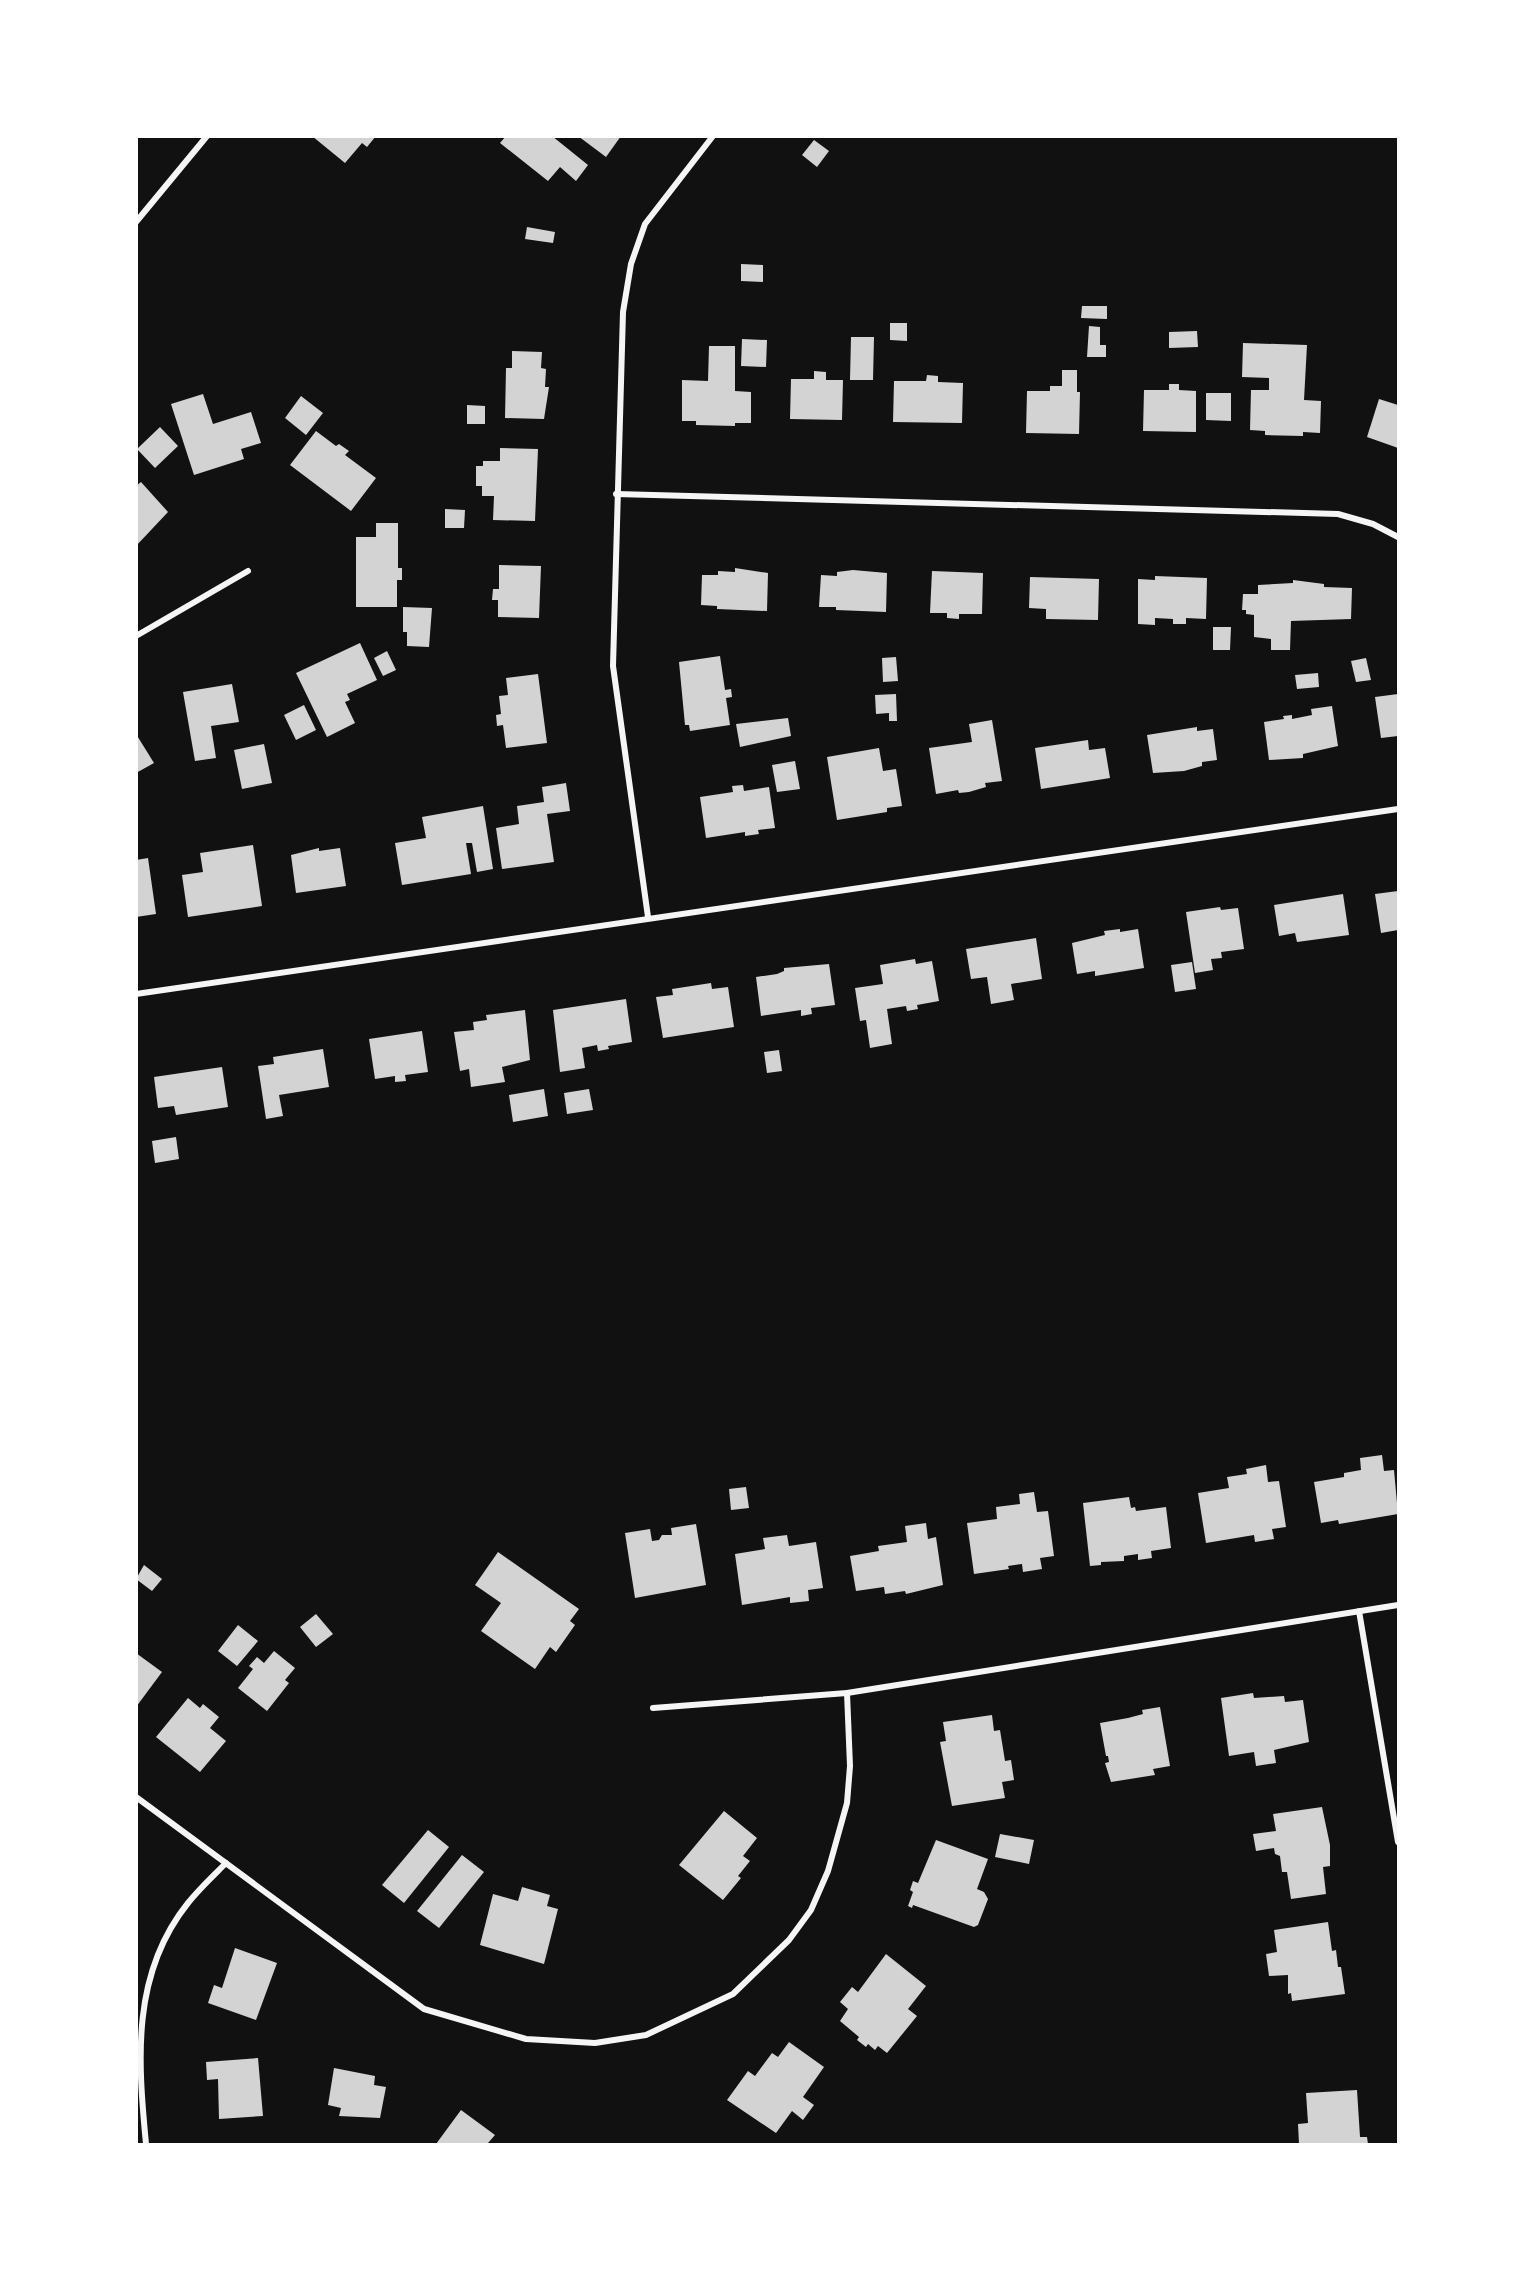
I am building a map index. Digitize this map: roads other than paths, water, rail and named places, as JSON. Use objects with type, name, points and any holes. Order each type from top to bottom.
[{"type":"street","points":[[136,222],[207,136]]},
{"type":"street","points":[[648,917],[613,666],[616,494],[623,312],[631,264],[645,224],[713,136]]},
{"type":"street","points":[[616,494],[1338,514],[1373,524],[1398,537]]},
{"type":"street","points":[[136,636],[249,571]]},
{"type":"street","points":[[136,994],[648,917],[1398,809]]},
{"type":"street","points":[[653,1708],[847,1693],[1398,1605]]},
{"type":"street","points":[[1359,1611],[1398,1842]]},
{"type":"street","points":[[136,1797],[424,2009],[526,2039],[595,2043],[646,2035],[733,1994],[789,1940],[811,1910],[831,1862],[847,1803],[850,1766],[847,1693]]},
{"type":"street","points":[[146,2145],[141,2086],[143,2000],[158,1955],[173,1926],[187,1904],[226,1863]]}]
